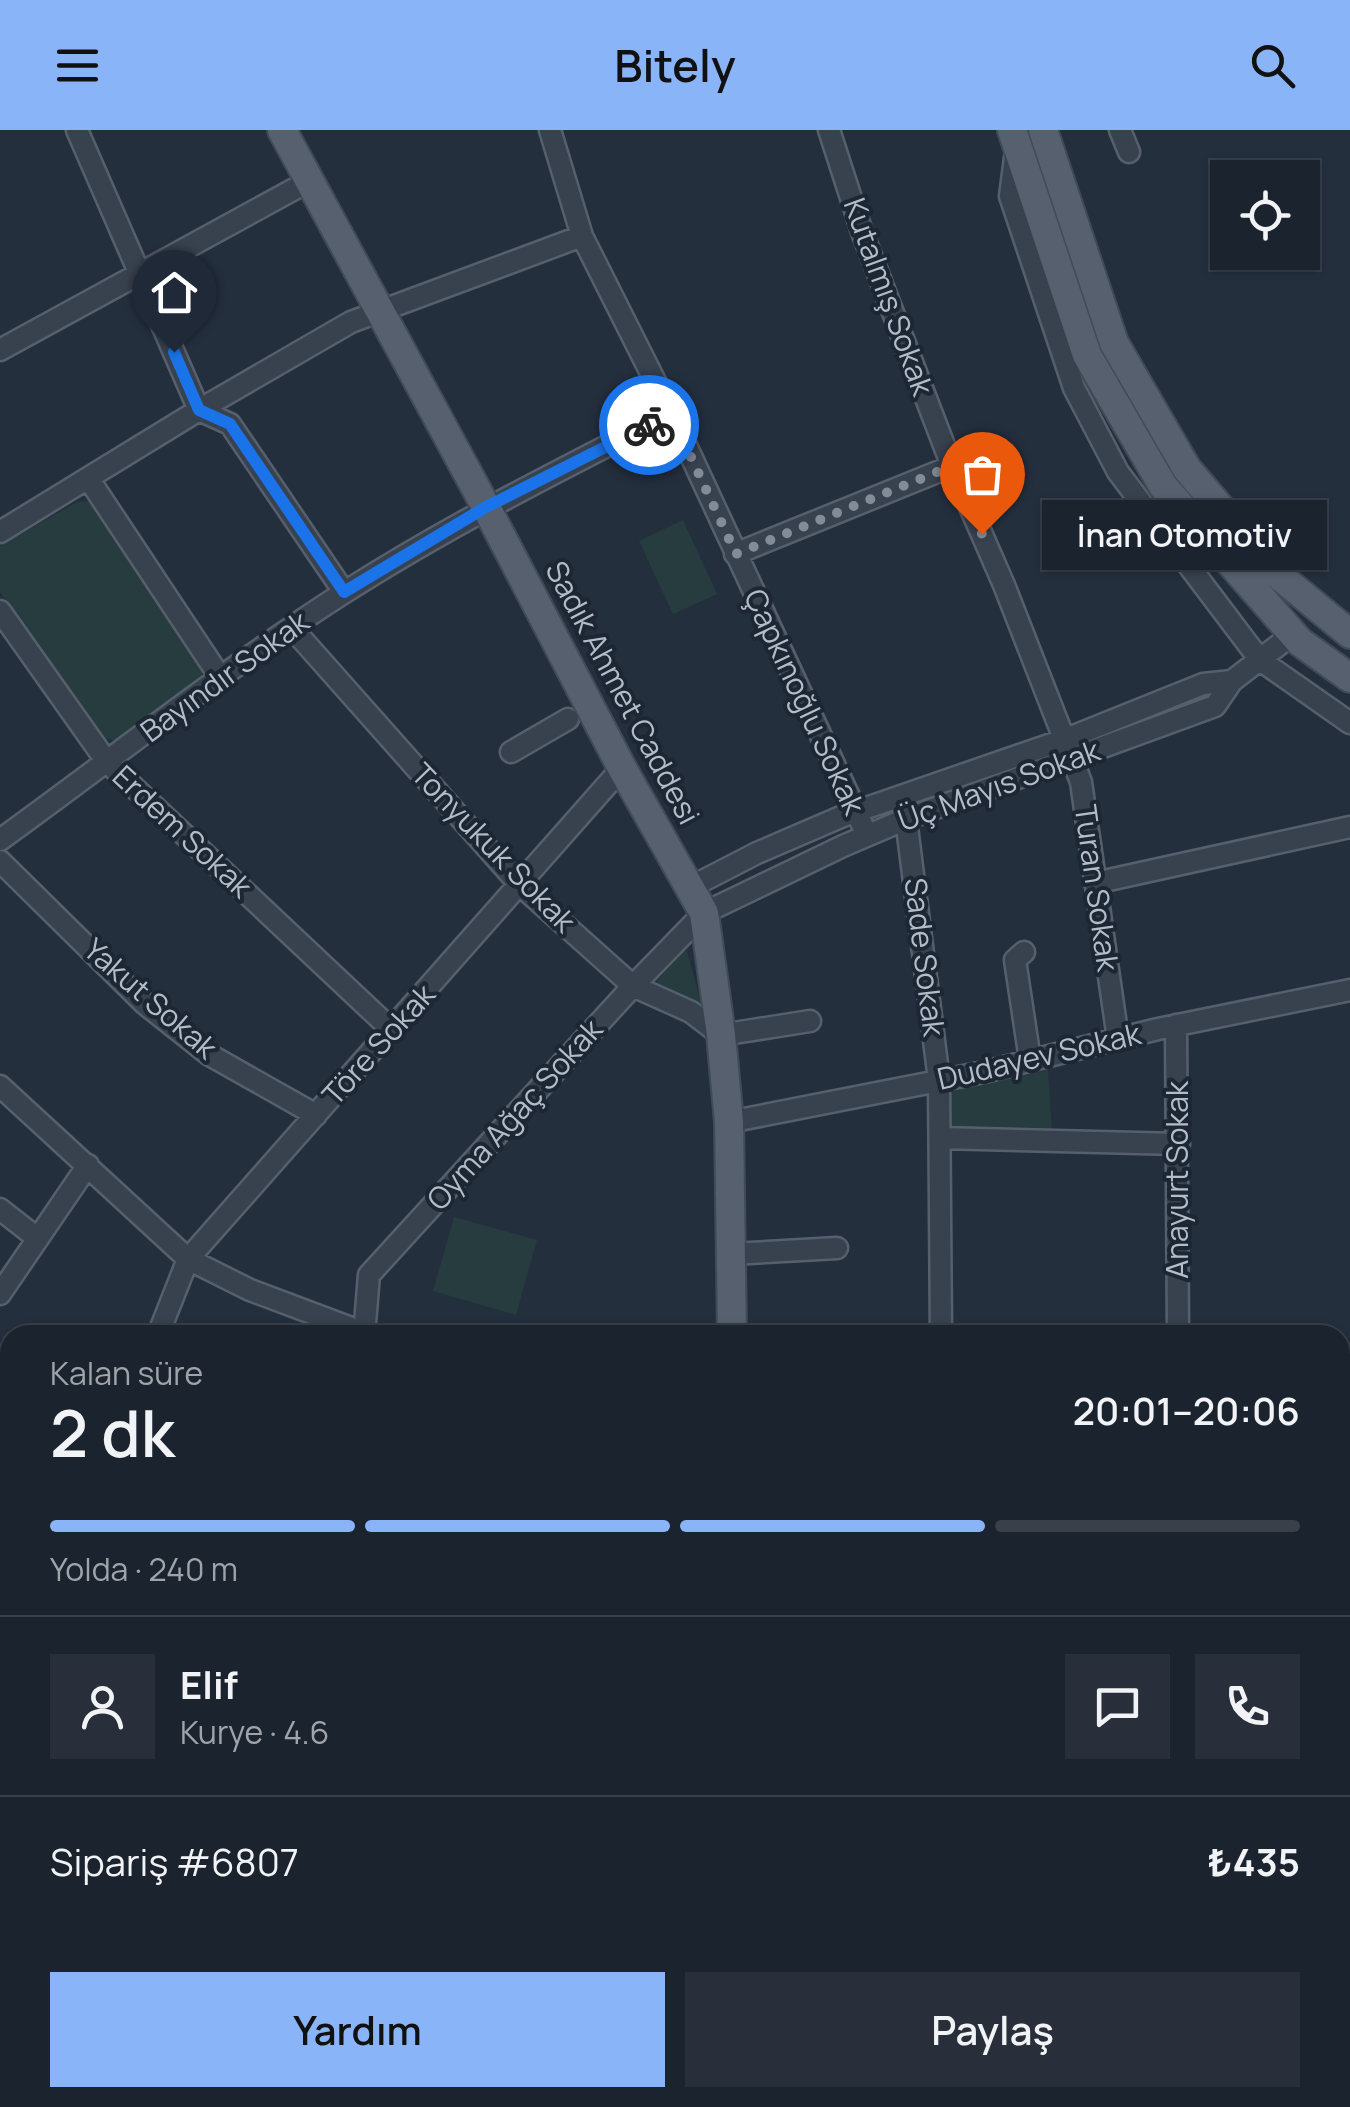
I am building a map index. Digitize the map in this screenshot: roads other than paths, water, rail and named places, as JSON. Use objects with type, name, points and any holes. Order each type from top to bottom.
[{"type":"main road","name":"Sadık Ahmet Caddesi","points":[[282,130],[486,507],[577,714],[622,768],[704,913],[729,1122],[732,1325]]},
{"type":"main road","points":[[1043,130],[1114,343],[1187,469],[1277,574],[1350,634]]},
{"type":"main road","points":[[1014,136],[1087,355],[1163,486],[1293,634],[1350,678]]},
{"type":"street","points":[[78,130],[199,410],[230,424],[344,592]]},
{"type":"street","name":"Çapkınoğlu Sokak","points":[[550,130],[582,236],[671,414],[867,836]]},
{"type":"street","name":"Kutalmış Sokak","points":[[830,130],[862,232],[952,466],[1070,748]]},
{"type":"street","points":[[1120,130],[1128,152]]},
{"type":"street","points":[[1014,136],[1010,196],[1074,388],[1118,472],[1260,660],[1350,723]]},
{"type":"street","points":[[0,350],[309,181]]},
{"type":"street","points":[[0,532],[352,322],[582,236]]},
{"type":"street","name":"Bayındır Sokak","points":[[0,840],[220,677],[344,592],[486,507],[671,414]]},
{"type":"street","points":[[736,554],[952,466]]},
{"type":"street","points":[[88,478],[220,677]]},
{"type":"street","name":"Erdem Sokak","points":[[0,610],[107,762],[392,1030]]},
{"type":"street","name":"Tonyukuk Sokak","points":[[292,628],[520,885],[633,986],[691,1012],[721,1035]]},
{"type":"street","name":"Üç Mayıs Sokak","points":[[691,887],[757,853],[854,812],[1215,706],[1232,680],[1293,634]]},
{"type":"street","points":[[511,752],[577,714]]},
{"type":"street","name":"Üç Mayıs Sokak","points":[[704,913],[867,836],[1070,748]]},
{"type":"street","name":"Turan Sokak","points":[[1070,748],[1081,782],[1118,1039]]},
{"type":"street","name":"Töre Sokak","points":[[162,1325],[188,1258],[622,768]]},
{"type":"street","name":"Sade Sokak","points":[[906,820],[939,1080],[941,1325]]},
{"type":"street","points":[[1095,882],[1350,828]]},
{"type":"street","name":"Yakut Sokak","points":[[0,861],[146,1004],[208,1054],[316,1116]]},
{"type":"street","name":"Oyma Ağaç Sokak","points":[[366,1325],[369,1274],[704,913]]},
{"type":"street","points":[[1024,952],[1015,960],[1030,1060]]},
{"type":"street","name":"Dudayev Sokak","points":[[729,1122],[1350,990]]},
{"type":"street","points":[[721,1035],[810,1020]]},
{"type":"street","name":"Anayurt Sokak","points":[[1176,1026],[1178,1325]]},
{"type":"street","points":[[0,1086],[188,1258],[250,1290],[340,1325]]},
{"type":"street","points":[[940,1138],[1179,1144]]},
{"type":"street","points":[[0,1294],[88,1165]]},
{"type":"street","points":[[0,1209],[37,1238]]},
{"type":"street","points":[[732,1254],[837,1248]]},
{"type":"place","name":"İnan Otomotiv","points":[[982,534]]}]
